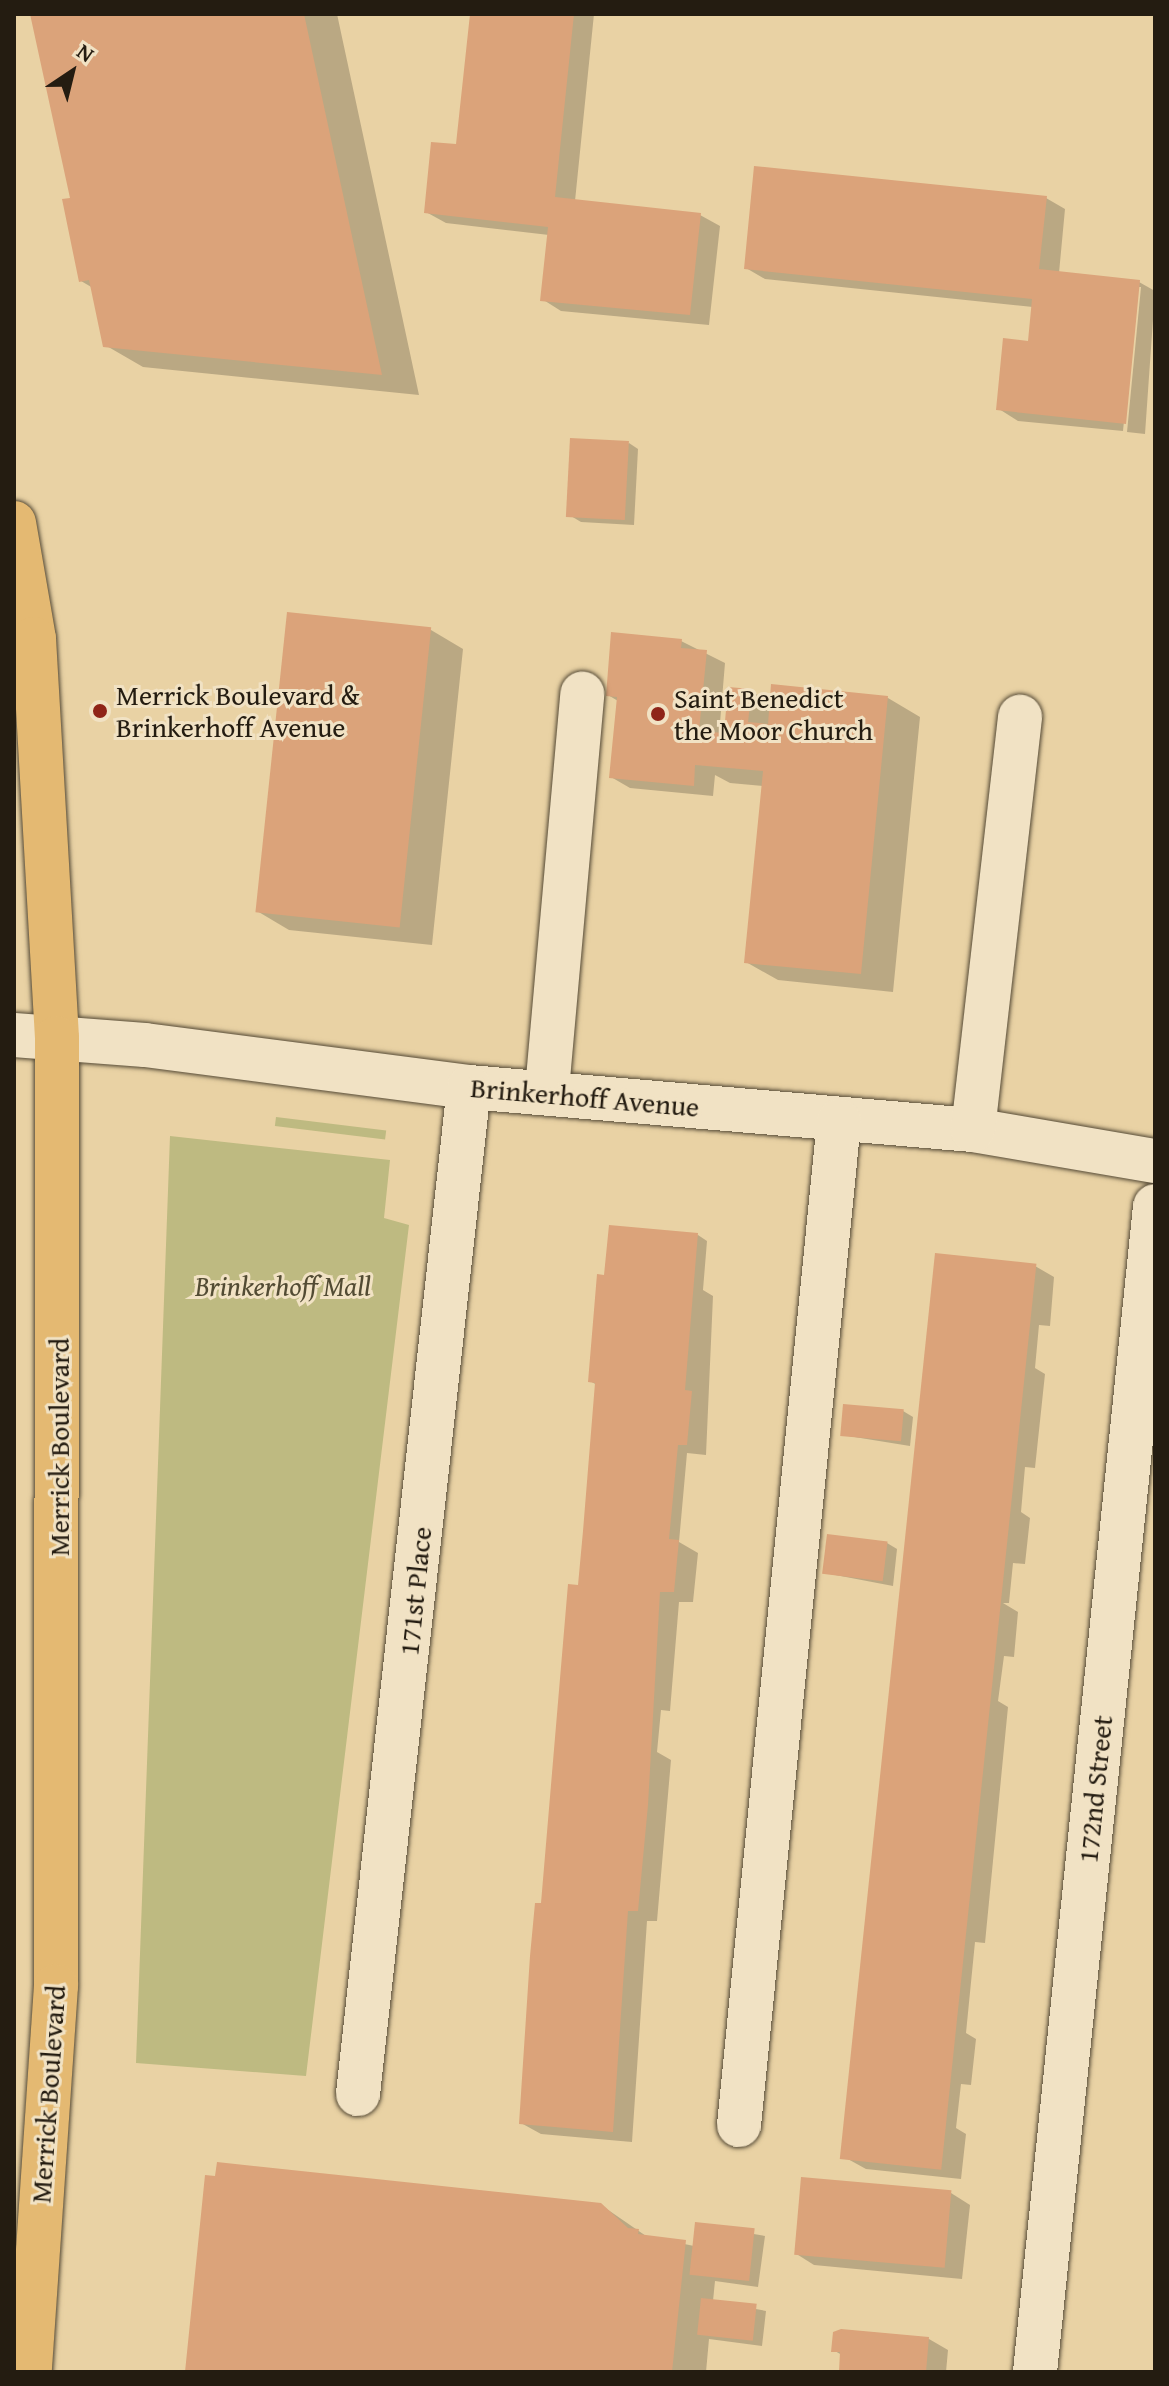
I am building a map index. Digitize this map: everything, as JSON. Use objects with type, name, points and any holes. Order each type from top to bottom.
[{"type":"main road","name":"Merrick Boulevard","points":[[14,523],[34,639],[57,1038],[56,1986],[30,2372]]},
{"type":"street","points":[[547,1090],[582,694]]},
{"type":"street","points":[[973,1130],[1020,717]]},
{"type":"street","name":"Brinkerhoff Avenue","points":[[14,1035],[469,1087],[547,1090],[839,1121],[973,1130],[1155,1161]]},
{"type":"street","name":"171st Place","points":[[358,2094],[469,1087]]},
{"type":"street","points":[[739,2125],[839,1121]]},
{"type":"street","name":"172nd Street","points":[[1035,2372],[1155,1206]]},
{"type":"green space","points":[[276,1117],[386,1131],[385,1139],[275,1126]]},
{"type":"green space","name":"Brinkerhoff Mall","points":[[170,1136],[390,1160],[384,1218],[409,1225],[306,2076],[136,2063]]},
{"type":"building","points":[[30,14],[304,14],[382,375],[103,347],[89,280],[79,282],[62,199],[70,198]]},
{"type":"building","points":[[470,14],[574,14],[555,197],[701,213],[690,315],[540,301],[548,227],[424,213],[431,142],[456,144]]},
{"type":"building","points":[[754,166],[1047,196],[1039,269],[1140,280],[1126,424],[996,410],[1003,338],[1028,341],[1032,299],[744,269]]},
{"type":"building","points":[[570,438],[629,441],[625,520],[566,517]]},
{"type":"building","points":[[287,612],[431,627],[400,928],[255,912]]},
{"type":"building","points":[[611,632],[682,639],[681,648],[707,650],[699,731],[724,733],[728,687],[752,689],[748,722],[768,724],[771,684],[888,696],[861,974],[744,963],[763,771],[695,765],[694,786],[609,778],[617,697],[606,696]]},
{"type":"building","points":[[609,1225],[698,1233],[685,1390],[692,1391],[687,1445],[678,1445],[669,1539],[679,1540],[674,1592],[660,1592],[648,1805],[638,1911],[628,1911],[613,2132],[519,2124],[530,1956],[535,1903],[541,1903],[568,1584],[578,1585],[583,1531],[595,1383],[588,1382],[597,1274],[604,1275]]},
{"type":"building","points":[[935,1253],[1036,1264],[941,2170],[840,2159]]},
{"type":"building","points":[[843,1404],[904,1409],[901,1441],[840,1436]]},
{"type":"building","points":[[827,1534],[888,1541],[883,1581],[822,1574]]},
{"type":"building","points":[[217,2162],[601,2203],[628,2228],[639,2229],[638,2234],[686,2240],[672,2372],[185,2372],[205,2175],[215,2176]]},
{"type":"building","points":[[801,2177],[951,2190],[945,2268],[794,2255]]},
{"type":"building","points":[[695,2222],[755,2228],[749,2281],[689,2275]]},
{"type":"building","points":[[701,2298],[757,2304],[753,2341],[697,2335]]},
{"type":"building","points":[[841,2329],[929,2337],[926,2372],[839,2372],[840,2352],[831,2352],[833,2332]]},
{"type":"place","name":"Merrick Boulevard & Brinkerhoff Avenue","points":[[100,711]]},
{"type":"place","name":"Saint Benedict the Moor Church","points":[[658,714]]}]
